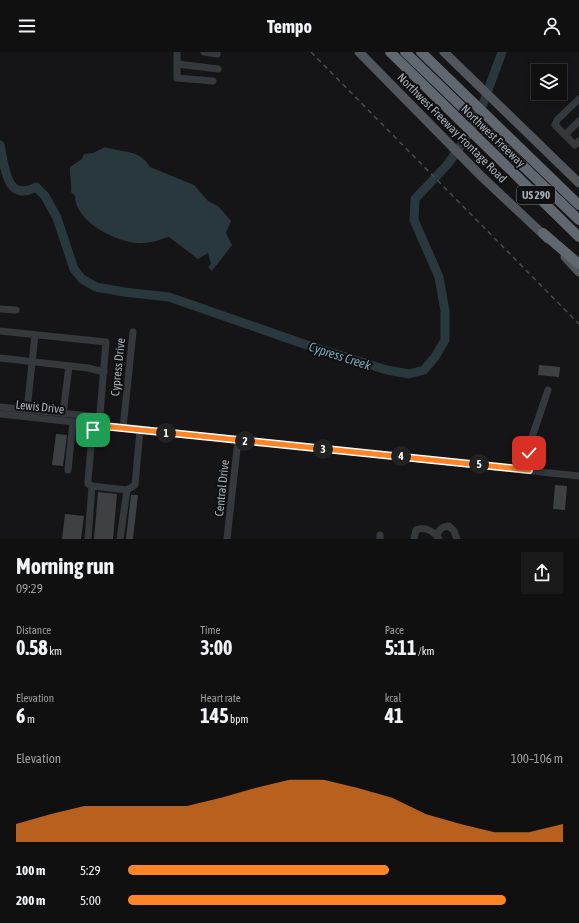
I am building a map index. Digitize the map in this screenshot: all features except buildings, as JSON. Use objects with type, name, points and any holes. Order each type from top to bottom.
[{"type":"highway","name":"Northwest Freeway","points":[[390,52],[438,101],[579,237]]},
{"type":"highway","points":[[405,52],[498,144],[579,220]]},
{"type":"highway","name":"Northwest Freeway","points":[[421,52],[579,205]]},
{"type":"highway","points":[[543,233],[579,264]]},
{"type":"main road","name":"Northwest Freeway Frontage Road","points":[[359,52],[481,176],[543,233],[579,272]]},
{"type":"main road","points":[[444,52],[579,183]]},
{"type":"street","points":[[177,52],[177,78],[212,81]]},
{"type":"street","points":[[204,52],[217,54]]},
{"type":"street","points":[[177,64],[218,69]]},
{"type":"street","points":[[579,99],[557,120],[555,125],[575,145],[579,141]]},
{"type":"street","points":[[565,135],[579,121]]},
{"type":"street","points":[[0,309],[16,310]]},
{"type":"street","points":[[0,331],[106,342],[100,417],[96,425],[88,484],[92,486],[127,490],[132,488],[136,481],[140,430]]},
{"type":"street","name":"Cypress Drive","points":[[123,428],[133,332]]},
{"type":"street","points":[[27,410],[35,335]]},
{"type":"street","points":[[0,358],[32,361],[104,372]]},
{"type":"street","points":[[63,414],[69,366]]},
{"type":"street","points":[[529,470],[530,443],[548,390]]},
{"type":"street","points":[[0,407],[100,417]]},
{"type":"street","name":"Lewis Drive","points":[[0,414],[579,476]]},
{"type":"street","points":[[68,470],[73,422]]},
{"type":"street","name":"Central Drive","points":[[227,539],[238,440]]},
{"type":"street","points":[[88,539],[92,486]]},
{"type":"street","points":[[120,539],[127,490]]},
{"type":"street","points":[[438,538],[438,531],[443,527],[449,526],[454,531],[457,539]]},
{"type":"street","points":[[414,539],[416,530],[420,528],[431,530],[438,538]]},
{"type":"shaded area","points":[[105,147],[136,154],[146,161],[150,167],[194,185],[208,201],[218,206],[231,221],[226,233],[232,245],[212,271],[208,267],[211,264],[208,253],[198,259],[169,237],[147,243],[134,243],[124,240],[101,230],[83,215],[77,206],[75,196],[71,192],[70,167],[82,159],[84,154],[93,153]]},
{"type":"waterway","name":"Cypress Creek","points":[[0,145],[6,172],[13,187],[18,190],[26,191],[36,187],[45,196],[57,218],[74,269],[82,279],[96,287],[169,297],[301,343],[387,370],[409,374],[424,370],[435,357],[445,340],[445,311],[439,277],[414,220],[415,199],[447,165],[465,140],[483,104],[502,52]]},
{"type":"railway","points":[[311,52],[579,324]]},
{"type":"route","points":[[93,430],[93,425],[529,470],[529,453]]}]
